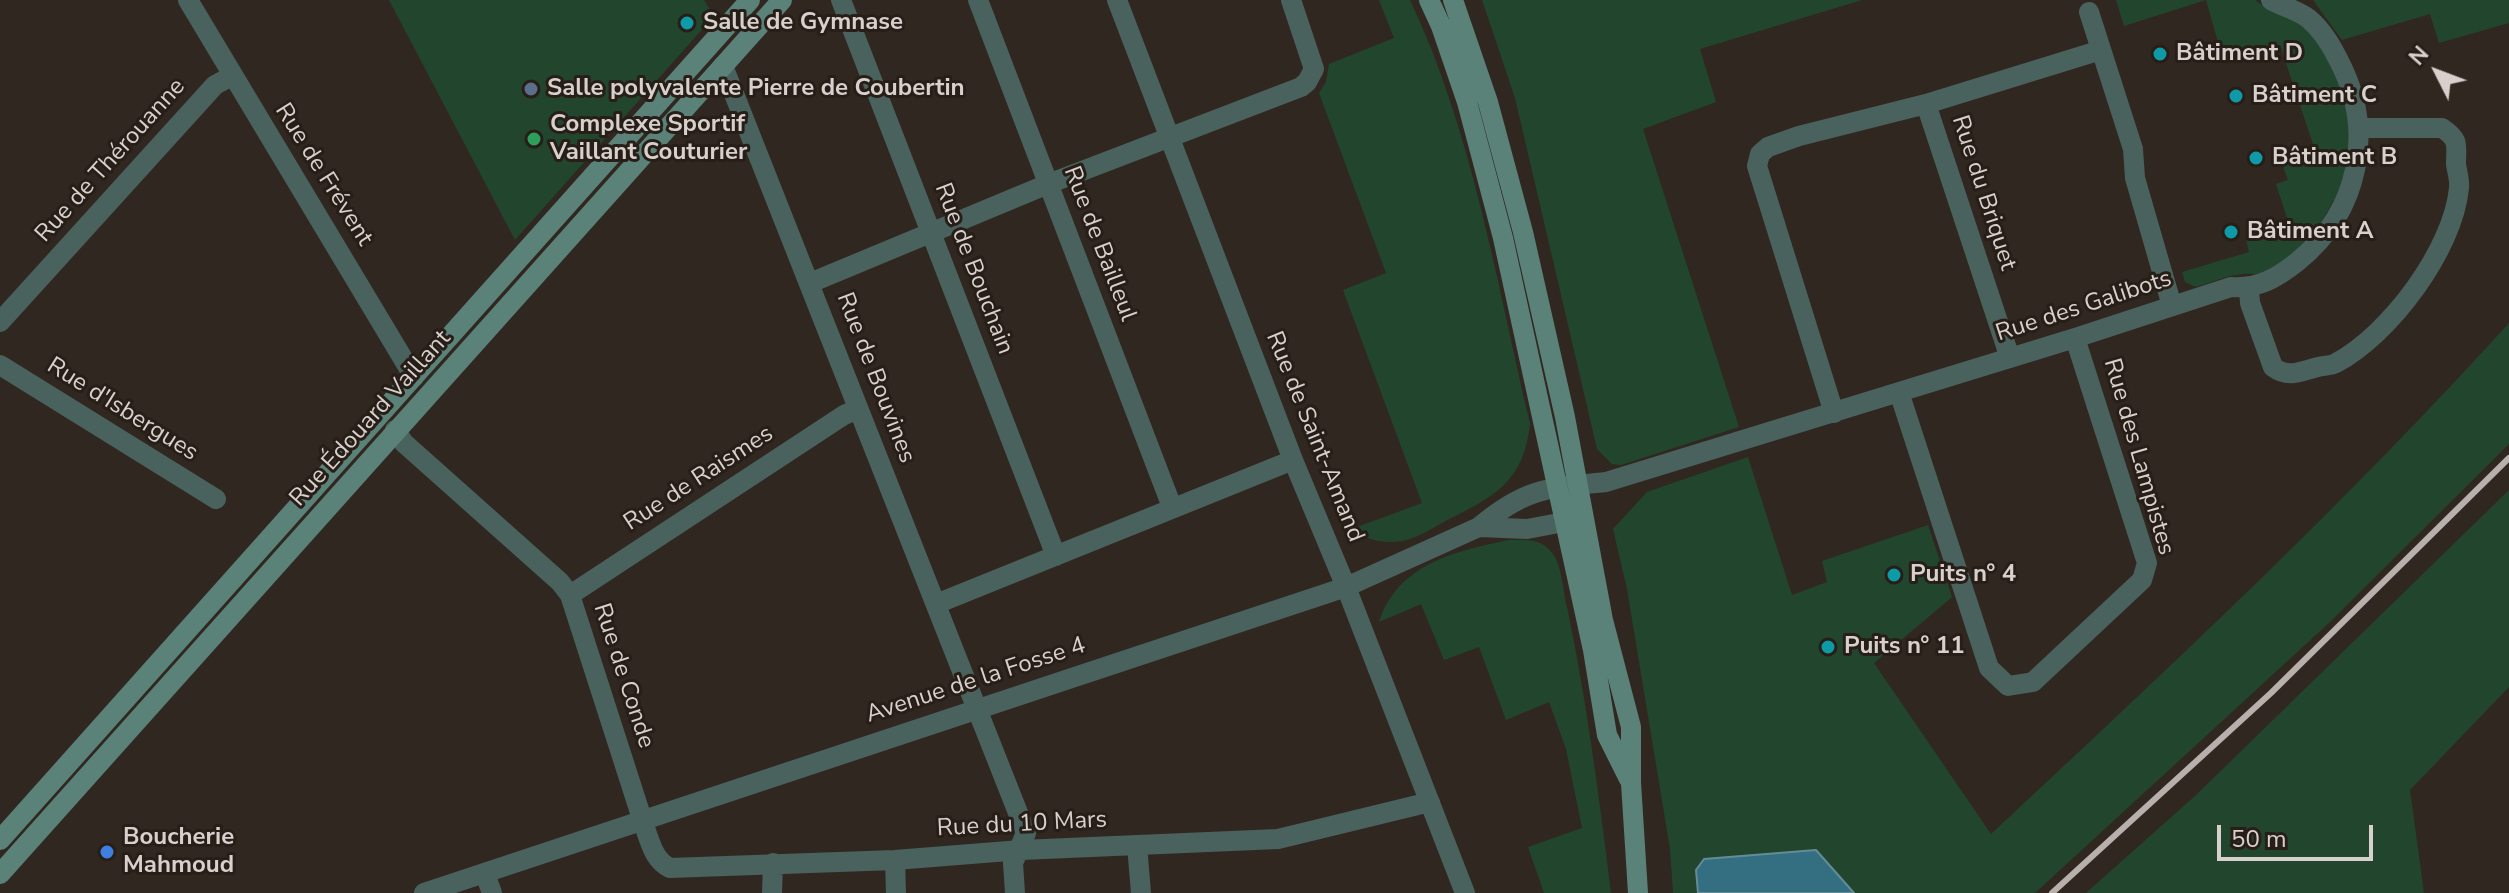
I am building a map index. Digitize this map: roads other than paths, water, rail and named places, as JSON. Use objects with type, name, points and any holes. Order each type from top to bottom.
[{"type":"main road","name":"Rue Édouard Vaillant","points":[[0,840],[750,0]]},
{"type":"main road","name":"Rue Édouard Vaillant","points":[[0,874],[782,0]]},
{"type":"main road","points":[[1429,0],[1467,102],[1568,486]]},
{"type":"main road","points":[[1453,0],[1488,102],[1523,232],[1575,520],[1631,727],[1638,893]]},
{"type":"street","name":"Rue de Frévent","points":[[188,0],[414,377]]},
{"type":"street","name":"Rue de Bouchain","points":[[841,0],[1056,556]]},
{"type":"street","name":"Rue de Bailleul","points":[[978,0],[1172,507]]},
{"type":"street","name":"Rue de Saint-Amand","points":[[1117,0],[1293,460],[1465,893]]},
{"type":"street","points":[[810,283],[1048,184],[1301,87],[1313,75],[1313,61],[1291,0]]},
{"type":"street","name":"Rue des Galibots","points":[[1568,486],[1606,482],[2231,287],[2249,288],[2285,272],[2328,231],[2348,193],[2360,145],[2357,111],[2345,72],[2327,41],[2310,20],[2271,0]]},
{"type":"street","points":[[2089,12],[2133,149],[2135,178],[2172,306]]},
{"type":"street","points":[[1926,104],[2101,50]]},
{"type":"street","name":"Rue de Bouvines","points":[[723,66],[1026,833],[1013,863],[1015,893]]},
{"type":"street","name":"Rue de Thérouanne","points":[[0,322],[215,85],[232,76]]},
{"type":"street","name":"Rue du Briquet","points":[[1834,413],[1757,166],[1760,154],[1768,147],[1799,136],[1926,104],[2010,358]]},
{"type":"street","points":[[2249,288],[2250,303],[2273,367],[2282,373],[2300,373],[2334,365],[2370,339],[2424,279],[2455,208],[2460,185],[2456,166],[2457,144],[2453,135],[2442,128],[2359,128]]},
{"type":"street","name":"Rue des Lampistes","points":[[1899,392],[1989,668],[2008,686],[2033,682],[2142,580],[2147,563],[2075,338]]},
{"type":"street","name":"Rue d'Isbergues","points":[[0,365],[216,499]]},
{"type":"street","name":"Rue de Raismes","points":[[570,595],[844,415],[858,409]]},
{"type":"street","name":"Rue de Conde","points":[[395,430],[404,443],[560,582],[570,595],[642,820]]},
{"type":"street","points":[[936,604],[1293,460]]},
{"type":"street","name":"Avenue de la Fosse 4","points":[[489,884],[642,820],[1346,587],[1479,527],[1495,513],[1530,493],[1568,486]]},
{"type":"street","name":"Avenue de la Fosse 4","points":[[1479,527],[1527,529],[1575,520]]},
{"type":"street","name":"Rue du 10 Mars","points":[[642,820],[655,855],[661,864],[670,868],[895,860],[1021,850],[1278,839],[1430,802]]},
{"type":"street","points":[[1137,845],[1141,893]]},
{"type":"street","points":[[895,860],[896,893]]},
{"type":"street","points":[[772,893],[773,863]]},
{"type":"street","points":[[424,893],[489,884]]},
{"type":"water","points":[[1816,850],[1854,893],[1698,893],[1696,870],[1704,859]]},
{"type":"railway","points":[[2052,893],[2271,693],[2509,458]]},
{"type":"place","name":"Salle de Gymnase","points":[[687,23]]},
{"type":"place","name":"Bâtiment D","points":[[2160,54]]},
{"type":"place","name":"Salle polyvalente Pierre de Coubertin","points":[[531,89]]},
{"type":"place","name":"Bâtiment C","points":[[2236,96]]},
{"type":"place","name":"Complexe Sportif Vaillant Couturier","points":[[534,139]]},
{"type":"place","name":"Bâtiment B","points":[[2256,158]]},
{"type":"place","name":"Bâtiment A","points":[[2231,232]]},
{"type":"place","name":"Puits n° 4","points":[[1894,575]]},
{"type":"place","name":"Puits n° 11","points":[[1828,647]]},
{"type":"place","name":"Boucherie Mahmoud","points":[[107,852]]}]
